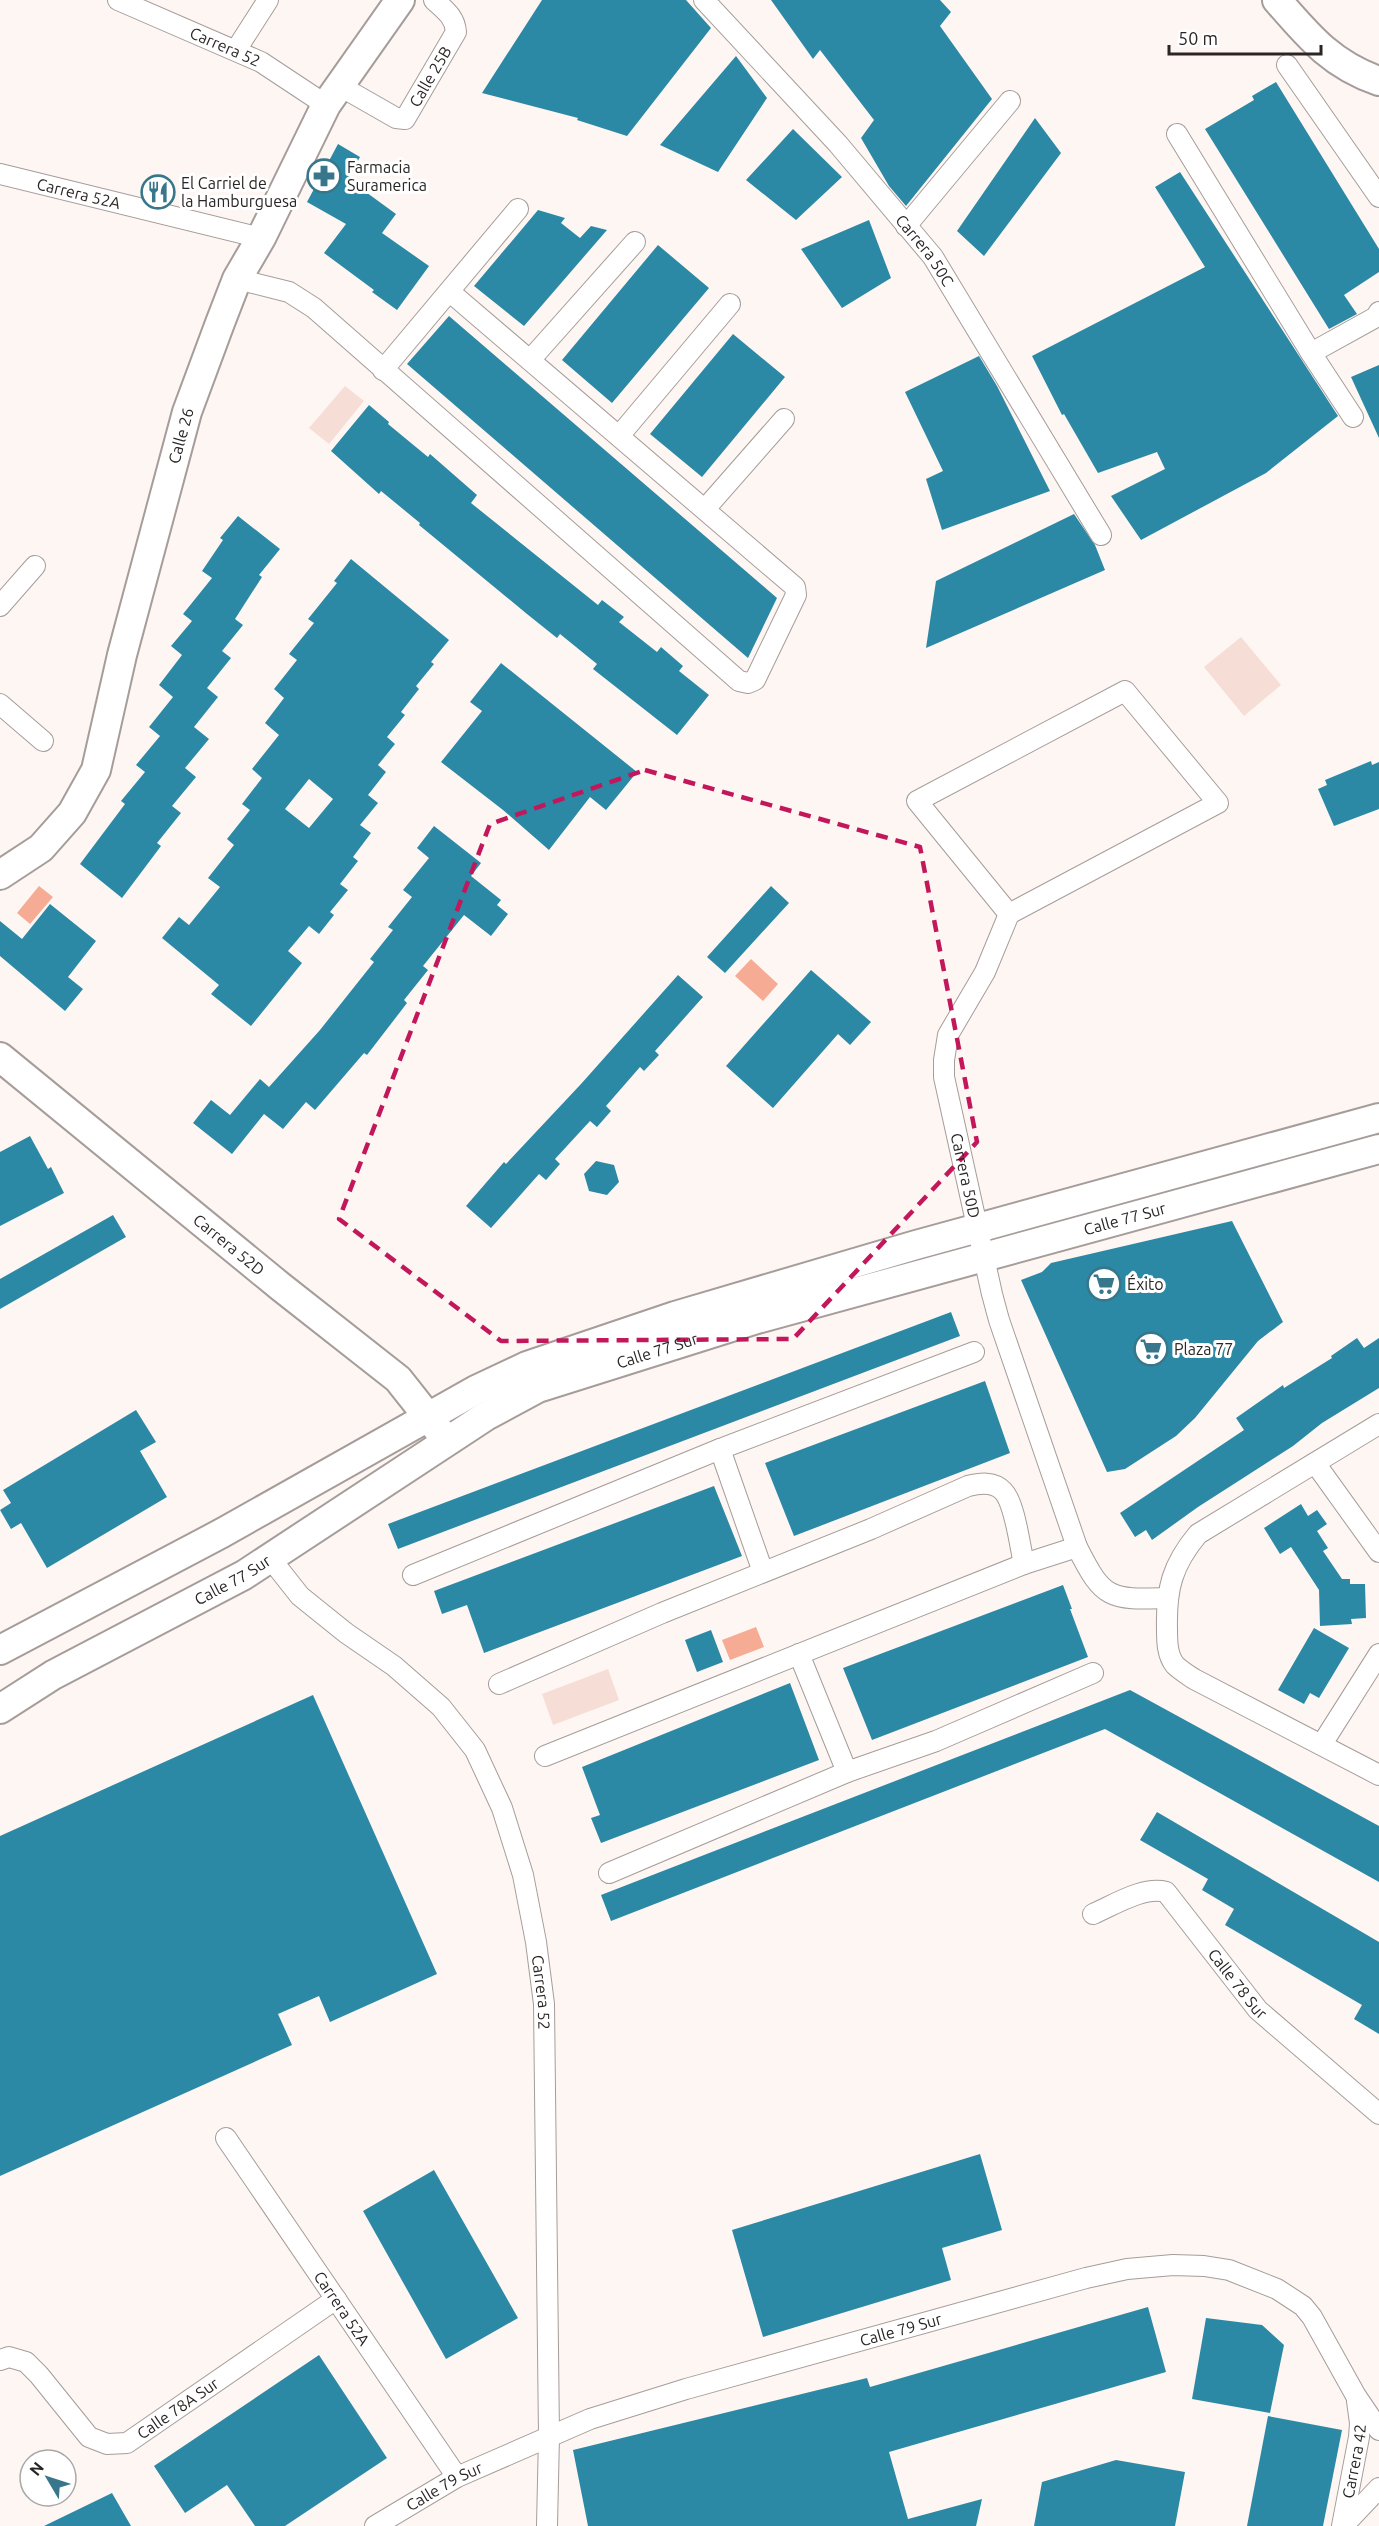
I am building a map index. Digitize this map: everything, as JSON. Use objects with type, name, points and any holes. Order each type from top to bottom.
[{"type":"street","name":"Carrera 52","points":[[118,0],[236,50],[333,95],[396,118]]},
{"type":"street","points":[[236,50],[268,0]]},
{"type":"street","name":"Calle 26","points":[[0,874],[41,848],[72,813],[96,770],[122,656],[188,412],[237,279],[261,238],[333,95],[400,0]]},
{"type":"street","name":"Calle 25B","points":[[396,118],[405,119],[413,108],[456,32],[451,16],[434,0]]},
{"type":"street","name":"Carrera 50C","points":[[704,0],[838,144],[933,257],[1101,535]]},
{"type":"street","points":[[1277,0],[1325,52],[1355,72],[1379,81]]},
{"type":"street","points":[[1287,65],[1379,197]]},
{"type":"street","points":[[906,226],[1010,101]]},
{"type":"street","points":[[1177,134],[1311,353],[1353,417]]},
{"type":"street","name":"Carrera 52A","points":[[0,174],[261,238]]},
{"type":"street","points":[[383,370],[518,209]]},
{"type":"street","points":[[530,360],[635,242]]},
{"type":"street","points":[[237,279],[289,292],[302,299],[739,681],[748,684],[755,680],[796,595],[795,587],[450,292]]},
{"type":"street","points":[[619,436],[730,304]]},
{"type":"street","points":[[1311,353],[1376,316],[1379,312]]},
{"type":"street","points":[[705,509],[784,418]]},
{"type":"street","points":[[0,606],[35,566]]},
{"type":"street","points":[[1125,691],[1218,803],[1009,914],[917,801],[1125,691]]},
{"type":"street","points":[[0,704],[43,741]]},
{"type":"street","name":"Carrera 50D","points":[[1009,914],[984,972],[948,1035],[944,1060],[945,1077],[984,1256],[999,1320],[1077,1547],[1093,1579],[1107,1593],[1127,1599],[1167,1598]]},
{"type":"street","name":"Carrera 52D","points":[[0,1057],[281,1287],[398,1379],[447,1442]]},
{"type":"street","name":"Calle 77 Sur","points":[[0,1650],[222,1533],[476,1390],[527,1366],[675,1316],[979,1227],[1379,1118]]},
{"type":"street","name":"Calle 77 Sur","points":[[0,1709],[53,1675],[244,1575],[447,1442],[538,1388],[757,1319],[1379,1149]]},
{"type":"street","points":[[412,1575],[720,1449],[974,1352]]},
{"type":"street","points":[[1379,1424],[1198,1534],[1184,1550],[1176,1566],[1167,1598],[1167,1647],[1174,1664],[1211,1689],[1379,1775]]},
{"type":"street","points":[[720,1449],[763,1572]]},
{"type":"street","points":[[1315,1463],[1379,1552]]},
{"type":"street","points":[[499,1684],[662,1612],[980,1482],[993,1485],[1003,1491],[1024,1564]]},
{"type":"street","points":[[545,1756],[1024,1564],[1077,1547]]},
{"type":"street","name":"Carrera 52","points":[[270,1558],[300,1596],[346,1633],[394,1666],[441,1707],[475,1750],[502,1808],[523,1875],[536,1942],[544,2004],[549,2436],[547,2526]]},
{"type":"street","points":[[798,1654],[847,1772]]},
{"type":"street","points":[[1322,1744],[1379,1654]]},
{"type":"street","points":[[609,1873],[847,1772],[936,1741],[1093,1673]]},
{"type":"street","name":"Calle 78 Sur","points":[[1094,1914],[1144,1893],[1158,1890],[1166,1892],[1258,2010],[1379,2114]]},
{"type":"street","name":"Carrera 52A","points":[[226,2138],[457,2477]]},
{"type":"street","name":"Calle 79 Sur","points":[[375,2526],[457,2477],[590,2418],[1075,2281],[1127,2269],[1173,2265],[1229,2271],[1277,2289],[1303,2306],[1321,2330],[1356,2396],[1379,2430]]},
{"type":"street","name":"Calle 78A Sur","points":[[0,2360],[9,2357],[26,2362],[89,2437],[107,2444],[127,2443],[336,2299]]},
{"type":"street","name":"Carrera 42","points":[[1342,2526],[1359,2437],[1360,2423],[1356,2396]]},
{"type":"street","name":"Carrera 42","points":[[1342,2526],[1379,2488]]},
{"type":"highlighted area","points":[[645,770],[920,847],[977,1142],[793,1339],[501,1341],[339,1219],[490,824]]},
{"type":"shaded area","points":[[345,386],[364,401],[329,444],[309,428]]},
{"type":"shaded area","points":[[1241,637],[1281,685],[1244,716],[1204,667]]},
{"type":"shaded area","points":[[39,886],[53,897],[30,924],[17,913]]},
{"type":"shaded area","points":[[751,959],[778,984],[763,1001],[735,976]]},
{"type":"shaded area","points":[[756,1627],[764,1647],[730,1660],[722,1640]]},
{"type":"shaded area","points":[[608,1669],[619,1700],[553,1725],[542,1694]]},
{"type":"building","points":[[542,0],[686,0],[711,28],[627,136],[577,120],[578,118],[482,93]]},
{"type":"building","points":[[771,0],[940,0],[951,12],[940,26],[992,99],[906,206],[889,186],[861,138],[874,120],[820,50],[813,59]]},
{"type":"building","points":[[736,56],[767,98],[718,172],[660,145]]},
{"type":"building","points":[[1276,82],[1379,249],[1379,272],[1344,295],[1357,314],[1329,329],[1205,129],[1254,100],[1252,96]]},
{"type":"building","points":[[1035,118],[1061,153],[984,256],[957,231]]},
{"type":"building","points":[[793,129],[842,177],[796,220],[746,180]]},
{"type":"building","points":[[338,144],[360,157],[348,179],[396,214],[382,233],[429,266],[397,310],[324,253],[346,224],[307,202]]},
{"type":"building","points":[[1180,172],[1338,416],[1266,473],[1141,540],[1111,496],[1165,469],[1157,452],[1098,473],[1064,414],[1062,415],[1032,356],[1205,267],[1155,187]]},
{"type":"building","points":[[538,210],[565,218],[561,223],[580,238],[591,226],[607,230],[524,326],[474,286]]},
{"type":"building","points":[[869,220],[891,278],[842,308],[801,249]]},
{"type":"building","points":[[658,245],[709,288],[612,403],[562,360]]},
{"type":"building","points":[[449,316],[777,598],[748,658],[407,364]]},
{"type":"building","points":[[733,334],[785,377],[702,477],[650,434]]},
{"type":"building","points":[[979,356],[997,386],[1050,491],[942,530],[926,479],[943,471],[905,392]]},
{"type":"building","points":[[1379,365],[1379,438],[1351,377]]},
{"type":"building","points":[[369,405],[389,422],[388,424],[428,457],[430,454],[477,495],[471,503],[598,605],[602,600],[624,617],[619,622],[657,652],[661,647],[683,666],[679,671],[709,695],[677,735],[593,669],[597,664],[560,634],[557,638],[527,614],[381,491],[379,494],[331,451]]},
{"type":"building","points":[[1074,514],[1095,545],[1105,570],[926,648],[936,581]]},
{"type":"building","points":[[238,516],[280,549],[259,575],[262,577],[235,619],[243,625],[222,651],[231,658],[207,688],[218,697],[194,727],[209,739],[185,768],[196,777],[172,806],[181,813],[157,843],[161,846],[122,898],[80,864],[125,804],[121,801],[145,772],[136,765],[160,736],[149,727],[173,697],[159,685],[182,655],[171,646],[192,621],[183,614],[212,578],[202,571],[223,540],[220,538]]},
{"type":"building","points":[[351,559],[449,640],[431,662],[434,664],[416,686],[419,689],[401,712],[405,715],[387,737],[395,744],[378,765],[386,772],[368,795],[378,803],[360,825],[371,833],[353,857],[358,861],[340,884],[348,890],[330,912],[334,915],[319,934],[309,926],[288,951],[302,963],[251,1026],[211,994],[219,985],[162,938],[179,917],[189,925],[220,887],[208,878],[234,845],[227,839],[250,810],[242,804],[262,778],[252,769],[279,735],[265,723],[284,698],[274,689],[297,660],[289,654],[314,623],[308,619],[337,583],[334,581]],"holes":[[[309,779],[333,799],[309,828],[285,809]]]},
{"type":"building","points":[[501,663],[637,772],[606,810],[590,797],[549,850],[503,810],[441,762],[482,711],[470,702]]},
{"type":"building","points":[[1371,761],[1372,765],[1379,762],[1379,809],[1334,826],[1318,789],[1327,785],[1325,780]]},
{"type":"building","points":[[434,826],[481,863],[471,876],[501,900],[497,905],[508,914],[491,936],[464,915],[423,966],[428,970],[404,1000],[407,1003],[367,1055],[364,1053],[315,1110],[306,1102],[283,1129],[264,1114],[232,1154],[193,1123],[211,1100],[230,1115],[260,1079],[269,1087],[320,1030],[374,962],[370,959],[393,930],[388,927],[412,897],[403,890],[429,858],[417,848]]},
{"type":"building","points":[[771,886],[789,903],[725,973],[707,957]]},
{"type":"building","points":[[50,904],[96,941],[68,977],[83,989],[65,1011],[0,956],[0,921],[22,939]]},
{"type":"building","points":[[811,970],[871,1022],[850,1045],[838,1034],[773,1108],[726,1066]]},
{"type":"building","points":[[678,975],[703,997],[655,1051],[659,1055],[644,1071],[640,1067],[606,1106],[611,1111],[597,1127],[590,1121],[555,1159],[560,1164],[546,1180],[539,1174],[491,1228],[466,1206],[504,1162],[506,1164],[581,1084]]},
{"type":"building","points":[[30,1136],[48,1169],[51,1167],[64,1193],[0,1226],[0,1152]]},
{"type":"building","points":[[596,1161],[614,1165],[619,1182],[607,1195],[589,1191],[584,1174]]},
{"type":"building","points":[[113,1215],[126,1237],[0,1309],[0,1279]]},
{"type":"building","name":"Plaza 77","points":[[1232,1221],[1283,1322],[1258,1341],[1195,1418],[1176,1436],[1125,1469],[1107,1472],[1021,1280],[1042,1272],[1051,1263]]},
{"type":"building","points":[[951,1312],[960,1336],[398,1549],[388,1524]]},
{"type":"building","points":[[1357,1338],[1364,1348],[1379,1338],[1379,1388],[1322,1423],[1293,1446],[1198,1507],[1152,1540],[1146,1530],[1135,1537],[1120,1513],[1244,1430],[1236,1418],[1283,1385],[1284,1388],[1332,1358],[1331,1356]]},
{"type":"building","points":[[985,1381],[1010,1453],[794,1536],[765,1463]]},
{"type":"building","points":[[136,1410],[156,1442],[140,1451],[167,1497],[47,1568],[21,1523],[11,1529],[0,1510],[11,1503],[3,1490]]},
{"type":"building","points":[[714,1486],[742,1556],[484,1653],[467,1605],[442,1614],[434,1591]]},
{"type":"building","points":[[1301,1504],[1308,1516],[1317,1510],[1327,1524],[1317,1531],[1328,1548],[1323,1551],[1342,1579],[1350,1579],[1350,1584],[1365,1584],[1366,1618],[1351,1619],[1352,1624],[1320,1626],[1319,1590],[1291,1547],[1280,1554],[1264,1528]]},
{"type":"building","points":[[1063,1585],[1088,1657],[872,1740],[843,1668]]},
{"type":"building","points":[[1314,1628],[1349,1648],[1319,1698],[1310,1693],[1304,1704],[1278,1690]]},
{"type":"building","points":[[711,1630],[723,1662],[697,1672],[685,1640]]},
{"type":"building","points":[[790,1683],[819,1760],[601,1843],[591,1818],[600,1815],[582,1767]]},
{"type":"building","points":[[1130,1690],[1379,1826],[1379,1882],[1105,1729],[611,1921],[601,1895]]},
{"type":"building","points":[[313,1695],[437,1974],[330,2022],[319,1996],[278,2014],[292,2045],[0,2176],[0,1836]]},
{"type":"building","points":[[1157,1812],[1379,1942],[1379,2034],[1354,2019],[1362,2005],[1225,1925],[1234,1909],[1202,1890],[1208,1879],[1140,1840]]},
{"type":"building","points":[[980,2154],[1002,2230],[942,2248],[951,2280],[763,2337],[732,2230]]},
{"type":"building","points":[[434,2170],[518,2318],[446,2359],[363,2211]]},
{"type":"building","points":[[1148,2307],[1166,2372],[889,2452],[908,2519],[982,2499],[976,2526],[588,2526],[573,2450],[867,2378],[870,2387]]},
{"type":"building","points":[[1206,2318],[1262,2325],[1284,2345],[1270,2413],[1192,2399]]},
{"type":"building","points":[[319,2355],[387,2458],[285,2526],[255,2526],[227,2485],[185,2513],[154,2466]]},
{"type":"building","points":[[1268,2416],[1342,2430],[1323,2526],[1247,2526]]},
{"type":"building","points":[[1116,2460],[1185,2472],[1175,2526],[1034,2526],[1042,2482]]},
{"type":"building","points":[[112,2493],[131,2526],[44,2526]]},
{"type":"place","name":"Farmacia Suramerica","points":[[324,176]]},
{"type":"place","name":"El Carriel de la Hamburguesa","points":[[158,192]]},
{"type":"place","name":"Éxito","points":[[1104,1284]]},
{"type":"place","name":"Plaza 77","points":[[1151,1349]]}]
